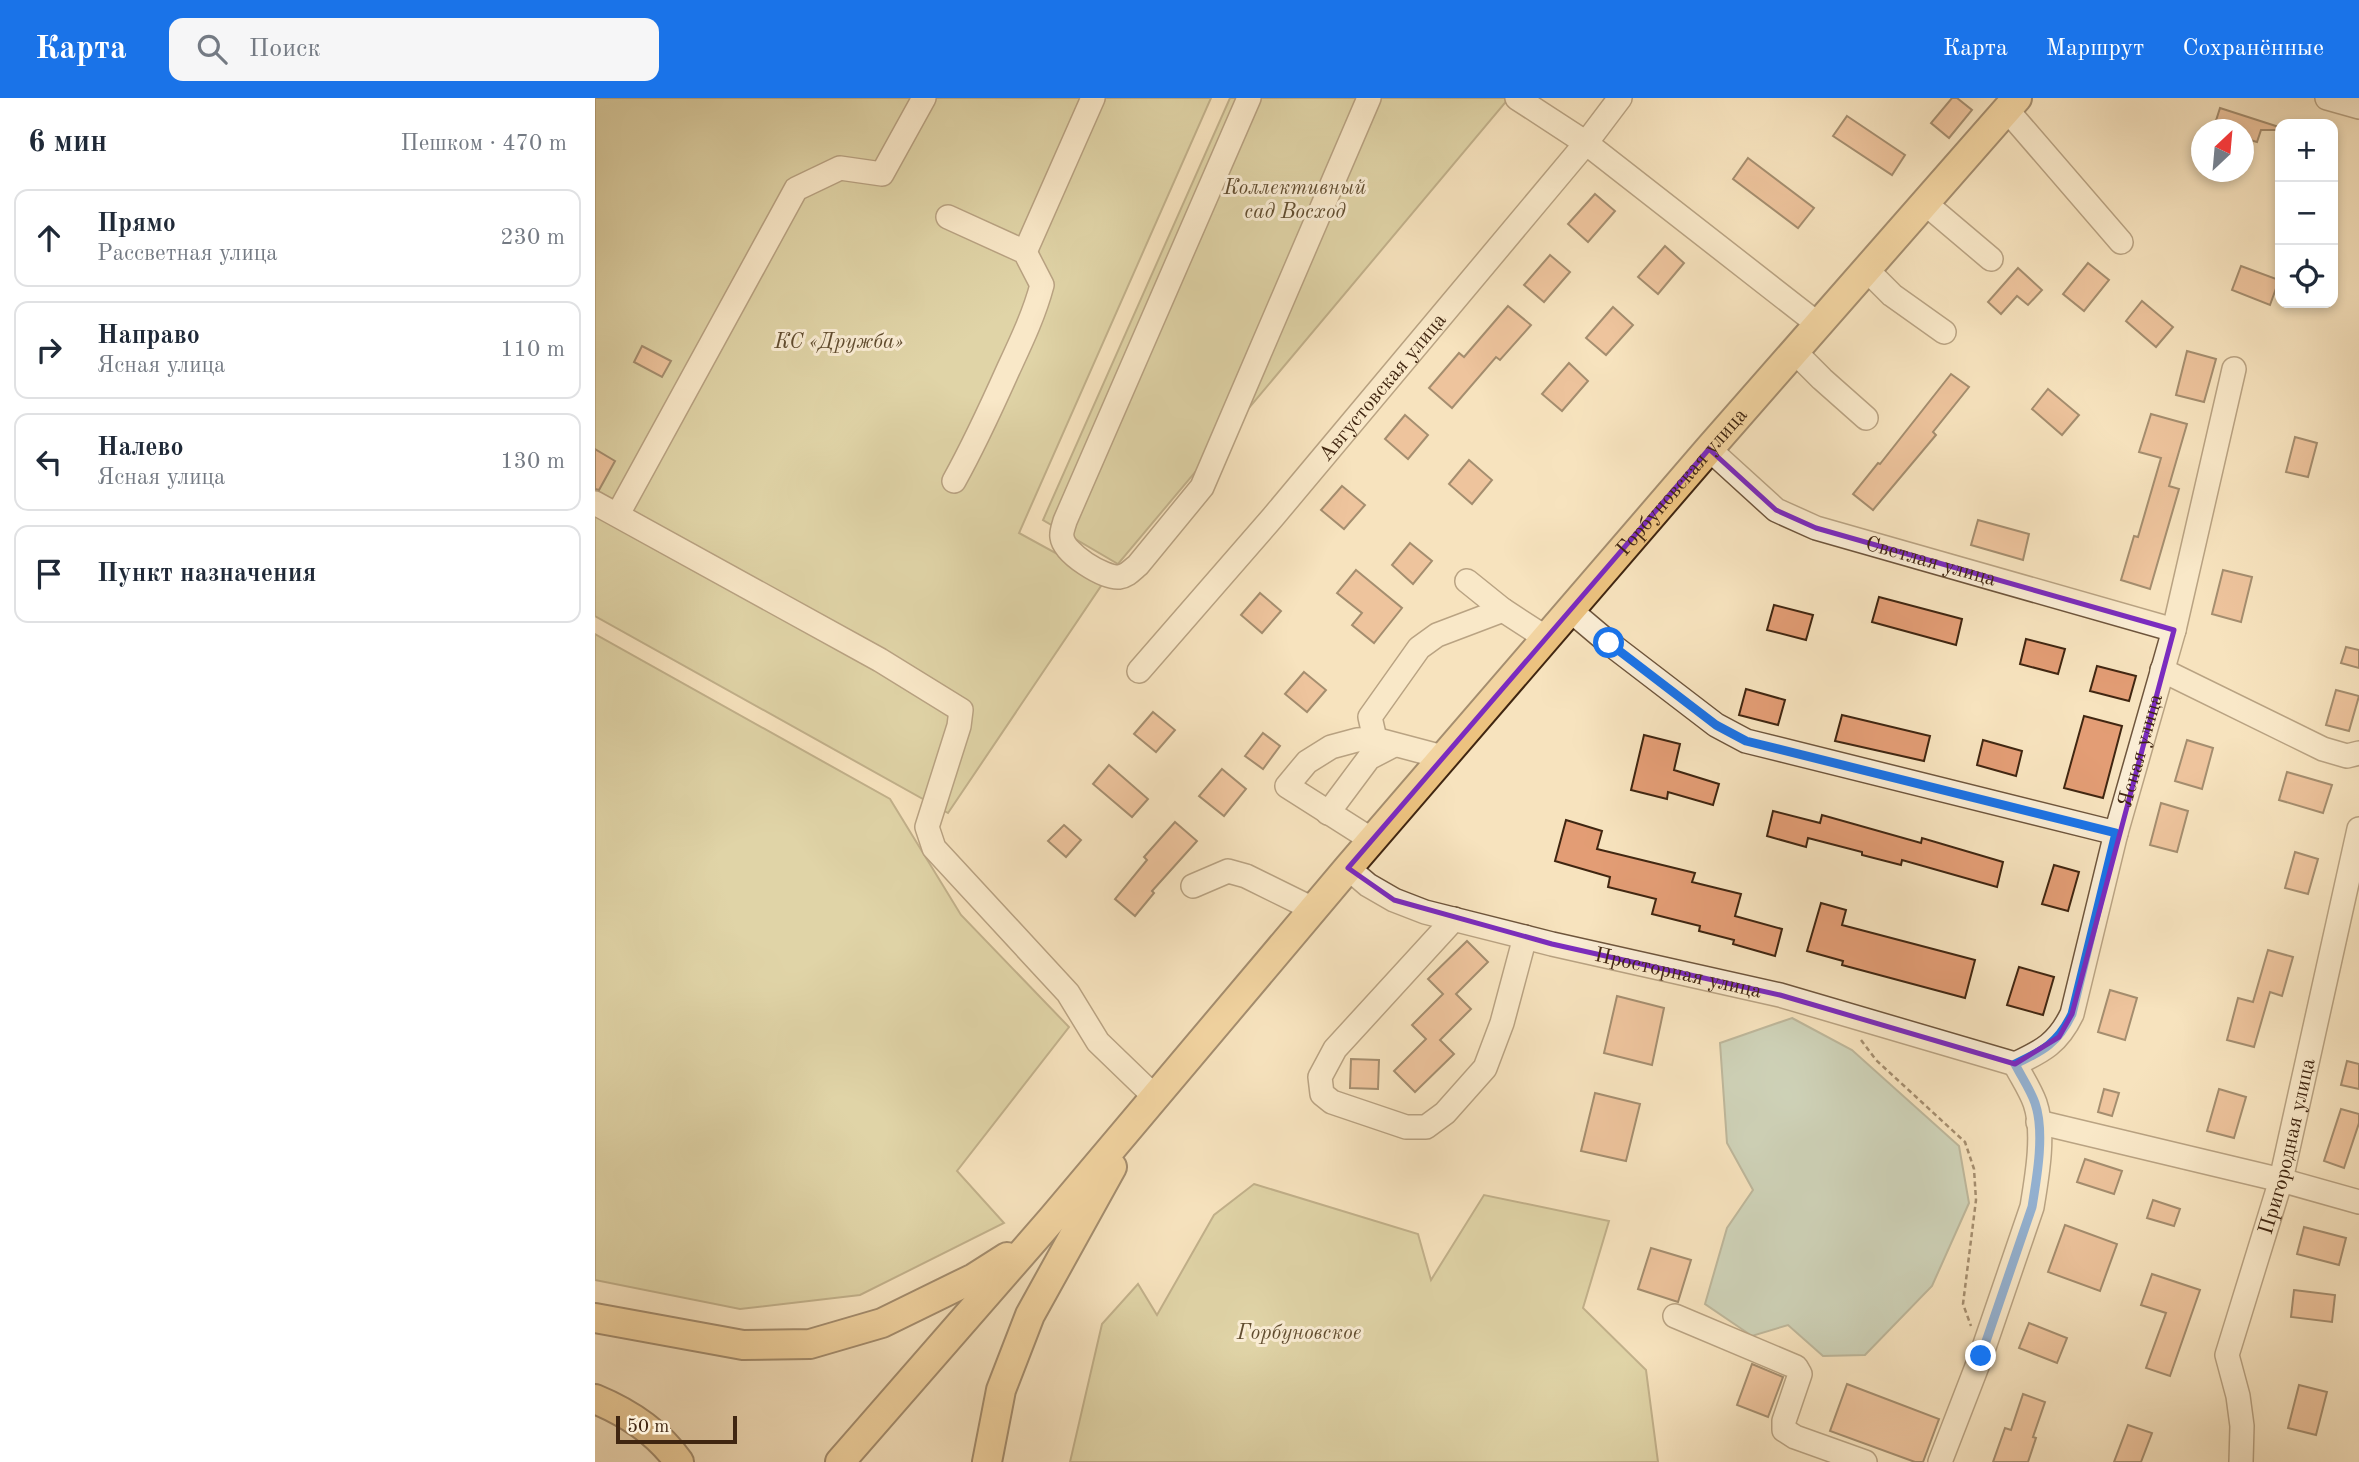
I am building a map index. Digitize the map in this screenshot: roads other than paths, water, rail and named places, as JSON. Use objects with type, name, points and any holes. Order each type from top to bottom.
[{"type":"main road","name":"Горбуновская улица","points":[[1147,1107],[1443,757],[2012,104]]},
{"type":"main road","points":[[840,1462],[1147,1107]]},
{"type":"main road","points":[[987,1462],[1001,1390],[1030,1315],[1147,1107]]},
{"type":"main road","points":[[595,1318],[743,1345],[810,1344],[883,1323],[974,1278],[1007,1257],[1052,1219]]},
{"type":"main road","points":[[595,1399],[649,1429],[679,1462]]},
{"type":"street","points":[[618,514],[796,189],[840,168],[882,174],[924,98]]},
{"type":"street","points":[[1025,253],[1093,98]]},
{"type":"street","points":[[1249,98],[1065,520],[1062,537],[1067,550],[1082,562],[1117,578],[1126,575],[1138,565],[1202,488],[1369,98]]},
{"type":"street","points":[[1517,98],[1586,143],[1819,325]]},
{"type":"street","name":"Августовская улица","points":[[1139,671],[1273,517],[1586,143],[1620,98]]},
{"type":"street","points":[[2327,98],[2359,107]]},
{"type":"street","points":[[2012,104],[2121,242]]},
{"type":"street","points":[[1926,204],[1991,259]]},
{"type":"street","points":[[948,217],[1025,253],[1042,285],[1037,304],[976,442],[954,481]]},
{"type":"street","points":[[1867,270],[1892,295],[1944,332]]},
{"type":"street","points":[[1795,352],[1866,418]]},
{"type":"street","name":"Ясная улица","points":[[2015,1064],[2059,1038],[2072,1014],[2116,833],[2174,630],[2235,369]]},
{"type":"street","name":"Светлая улица","points":[[1709,449],[1776,510],[1806,524],[2174,630]]},
{"type":"street","points":[[595,503],[880,660],[961,710],[959,726],[927,827],[934,848],[1068,993],[1098,1042],[1147,1107]]},
{"type":"street","points":[[1467,581],[1503,610],[1546,638]]},
{"type":"street","points":[[1384,742],[1370,717],[1419,648],[1437,635],[1503,610]]},
{"type":"street","points":[[1570,610],[1716,725],[1746,741],[2116,833]]},
{"type":"street","points":[[2162,670],[2323,749],[2347,756],[2359,753]]},
{"type":"street","points":[[1372,840],[1287,786],[1307,762],[1331,747],[1357,740],[1384,742],[1443,757]]},
{"type":"street","points":[[1328,813],[1384,742]]},
{"type":"street","name":"Пригородная улица","points":[[2241,1462],[2242,1426],[2238,1396],[2227,1354],[2281,1180],[2359,829]]},
{"type":"street","name":"Просторная улица","points":[[1348,868],[1368,885],[1394,900],[1425,912],[1780,995],[2015,1064]]},
{"type":"street","points":[[1193,886],[1228,872],[1246,876],[1313,909]]},
{"type":"street","points":[[1454,919],[1335,1049],[1320,1077],[1322,1094],[1332,1101],[1406,1127],[1426,1127],[1445,1113],[1485,1068],[1502,1023],[1525,937]]},
{"type":"street","points":[[1940,1462],[1981,1356],[2032,1207],[2038,1162],[2038,1122],[2035,1103],[2015,1064]]},
{"type":"street","points":[[2038,1122],[2281,1180],[2359,1202]]},
{"type":"street","points":[[1675,1316],[1796,1367],[1800,1374],[1784,1421],[1784,1430],[1795,1437],[1865,1462]]},
{"type":"water","points":[[1792,1018],[1852,1050],[1959,1146],[1969,1203],[1932,1286],[1865,1355],[1823,1356],[1788,1325],[1752,1336],[1705,1304],[1727,1228],[1753,1190],[1727,1143],[1720,1043]]},
{"type":"park label","name":"Коллективный сад Восход","points":[[1295,199]]},
{"type":"park label","name":"КС «Дружба»","points":[[839,341]]},
{"type":"park label","name":"Горбуновское","points":[[1299,1332]]}]
